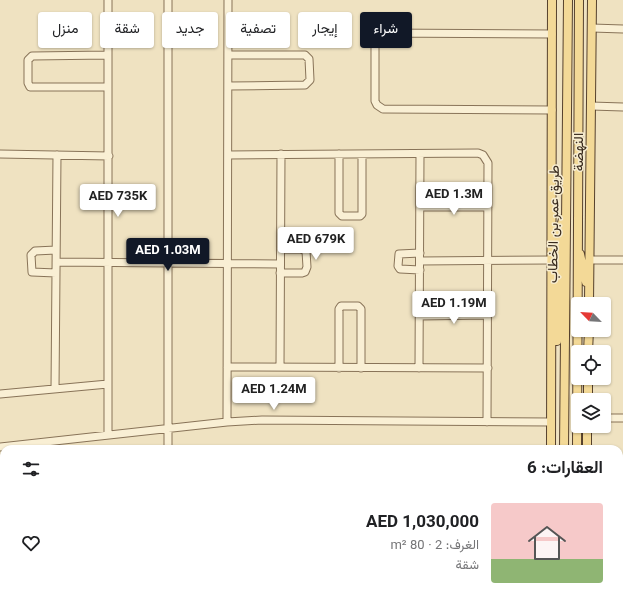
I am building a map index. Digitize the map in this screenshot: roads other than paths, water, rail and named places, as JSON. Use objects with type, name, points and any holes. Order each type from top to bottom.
[{"type":"main road","points":[[551,445],[552,0]]},
{"type":"main road","points":[[562,0],[568,54]]},
{"type":"main road","name":"طريق عمر بن الخطاب","points":[[564,445],[568,0]]},
{"type":"main road","name":"طريق عمر بن الخطاب","points":[[576,445],[578,0]]},
{"type":"main road","name":"النهضة","points":[[589,297],[592,0]]},
{"type":"main road","points":[[551,399],[556,370],[559,236],[567,202]]},
{"type":"main road","points":[[577,238],[588,297]]},
{"type":"main road","points":[[587,433],[587,445]]},
{"type":"street","points":[[108,0],[108,435]]},
{"type":"street","points":[[168,0],[168,445]]},
{"type":"street","points":[[227,422],[228,0]]},
{"type":"street","points":[[592,28],[623,29]]},
{"type":"street","points":[[552,34],[380,33],[374,40],[375,101],[377,105],[383,109],[552,110]]},
{"type":"street","points":[[108,55],[32,56],[28,60],[28,83],[30,87],[108,87]]},
{"type":"street","points":[[228,55],[306,55],[309,59],[310,80],[305,85],[228,86]]},
{"type":"street","points":[[591,106],[623,107]]},
{"type":"street","points":[[228,155],[478,153],[483,155],[488,163],[487,422]]},
{"type":"street","points":[[0,154],[109,156]]},
{"type":"street","points":[[280,367],[281,154]]},
{"type":"street","points":[[339,154],[340,213],[342,216],[360,216],[362,214],[362,154]]},
{"type":"street","points":[[419,368],[420,154]]},
{"type":"street","points":[[55,389],[57,155]]},
{"type":"street","points":[[420,207],[488,207]]},
{"type":"street","points":[[280,273],[302,273],[307,267],[306,251],[301,249],[281,249]]},
{"type":"street","points":[[56,250],[35,251],[30,255],[32,272],[56,273]]},
{"type":"street","points":[[420,270],[400,269],[398,266],[399,254],[420,257],[488,261],[551,260]]},
{"type":"street","points":[[590,260],[623,260]]},
{"type":"street","points":[[56,262],[280,264]]},
{"type":"street","points":[[339,368],[339,309],[341,306],[358,306],[361,309],[361,368]]},
{"type":"street","points":[[419,316],[488,316]]},
{"type":"street","points":[[227,367],[488,368]]},
{"type":"street","points":[[0,394],[108,384]]},
{"type":"street","points":[[611,418],[623,418]]},
{"type":"street","points":[[18,445],[227,422],[262,420],[551,422]]}]
